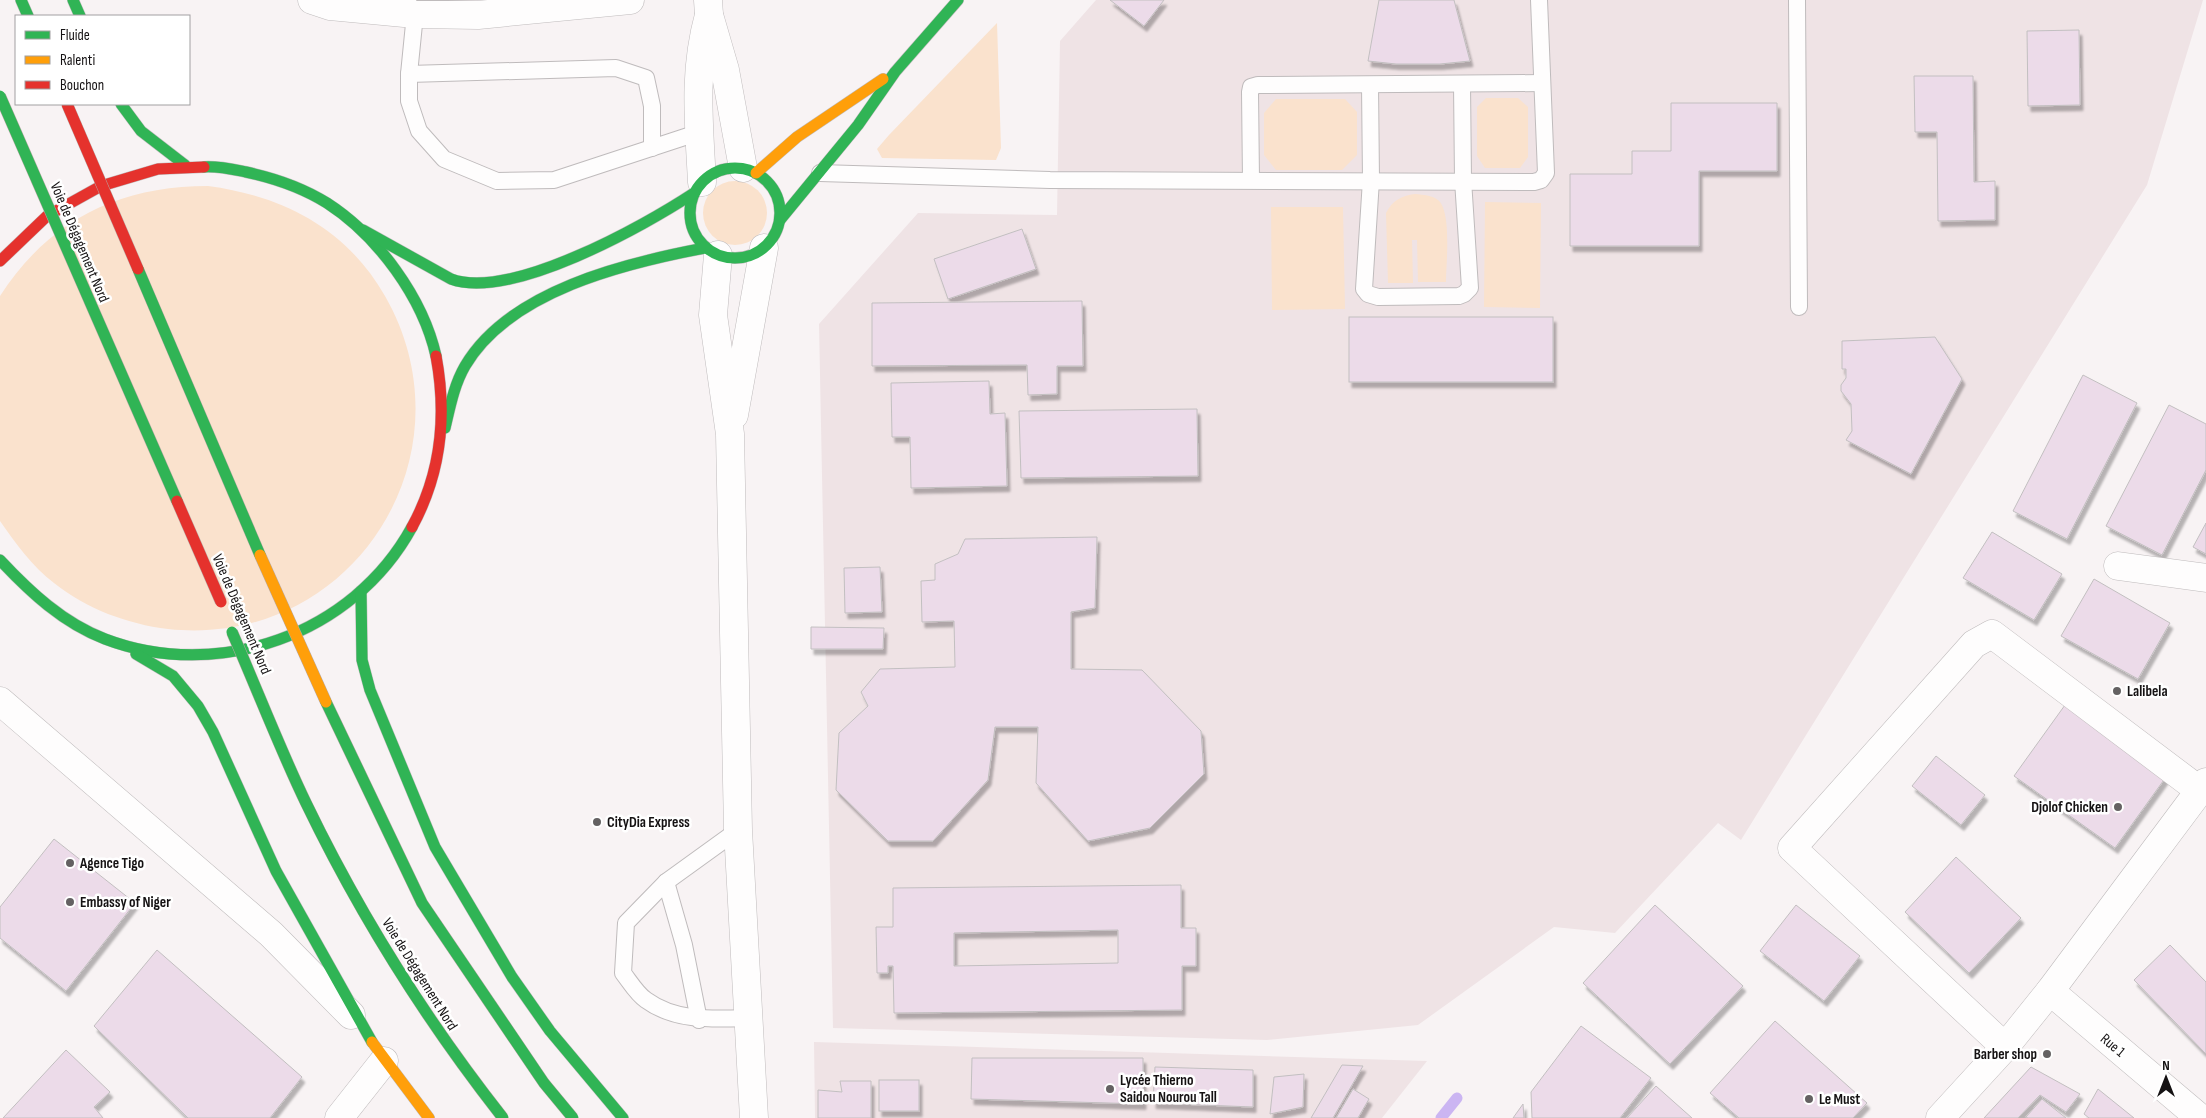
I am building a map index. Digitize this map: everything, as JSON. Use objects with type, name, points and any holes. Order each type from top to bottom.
[{"type":"main road","points":[[21,0],[28,15]]},
{"type":"main road","points":[[73,0],[80,15]]},
{"type":"main road","points":[[0,560],[32,594],[52,611],[96,636],[120,645],[152,652],[184,656],[250,650],[283,640],[314,626],[343,607],[361,592],[387,565],[416,520],[435,470],[440,444],[458,383],[468,361],[501,324],[561,291],[607,271],[672,253],[711,252],[742,258],[754,255],[764,248],[772,241],[780,220],[858,125],[895,72],[958,0]]},
{"type":"main road","points":[[750,170],[895,72]]},
{"type":"main road","name":"Voie de Dégagement Nord","points":[[0,96],[317,826],[378,938],[422,1010],[503,1118]]},
{"type":"main road","points":[[67,105],[292,628],[368,795],[418,895],[472,979],[544,1083],[574,1118]]},
{"type":"main road","points":[[122,105],[128,118],[144,136],[185,165]]},
{"type":"main road","points":[[0,261],[33,225],[79,194],[130,174],[157,168],[185,165],[232,168],[279,180],[323,200],[361,229],[385,253],[405,281],[424,319],[440,376],[442,410],[440,444]]},
{"type":"main road","points":[[361,229],[453,281],[473,285],[503,281],[542,268],[624,235],[674,207],[714,173],[728,168],[750,170],[768,181],[776,192],[780,206],[780,220]]},
{"type":"main road","points":[[698,187],[690,207],[690,222],[695,236],[711,252]]},
{"type":"main road","points":[[361,592],[362,660],[370,690],[436,847],[512,978],[550,1031],[623,1118]]},
{"type":"main road","points":[[120,645],[172,676],[198,706],[213,732],[276,870],[358,1021],[384,1061],[429,1118]]},
{"type":"street","points":[[312,0],[330,6],[415,14],[478,16],[630,0]]},
{"type":"street","points":[[698,187],[700,132],[697,79],[708,8]]},
{"type":"street","points":[[708,8],[750,170]]},
{"type":"street","points":[[730,434],[764,248]]},
{"type":"street","points":[[711,252],[713,315],[730,434],[738,830],[754,1118]]},
{"type":"street","points":[[2118,566],[2206,578]]},
{"type":"street","points":[[1940,1118],[2005,1047],[2050,991],[2202,786],[1992,634],[1974,644],[1792,848],[2005,1047]]},
{"type":"street","points":[[0,701],[271,934],[358,1021]]},
{"type":"street","name":"Rue 1","points":[[2050,991],[2200,1118]]},
{"type":"street","points":[[339,1118],[384,1061]]},
{"type":"lane","points":[[820,173],[1050,180],[1463,180],[1534,182],[1541,180],[1546,173],[1539,0]]},
{"type":"lane","points":[[1797,0],[1799,307]]},
{"type":"lane","points":[[415,14],[409,74],[409,102],[419,131],[444,160],[496,181],[554,180],[700,132]]},
{"type":"lane","points":[[409,74],[616,68],[646,78],[652,106],[652,148]]},
{"type":"lane","points":[[1252,180],[1252,87],[1258,85],[1542,83]]},
{"type":"lane","points":[[1370,85],[1371,180],[1364,289],[1368,294],[1378,297],[1458,296],[1464,294],[1470,288],[1463,180],[1462,84]]},
{"type":"lane","points":[[738,830],[666,882],[626,923],[623,973],[645,1000],[661,1009],[699,1020],[749,1018]]},
{"type":"lane","points":[[666,882],[684,945],[699,1020]]},
{"type":"shaded area","points":[[1096,0],[2203,0],[2147,185],[1741,840],[1718,823],[1615,933],[1554,927],[1418,1025],[1267,1040],[833,1028],[819,324],[918,213],[1057,215],[1060,41]]},
{"type":"shaded area","points":[[997,23],[1001,148],[996,160],[882,158],[877,149]]},
{"type":"shaded area","points":[[1486,98],[1518,98],[1528,107],[1528,157],[1520,168],[1485,168],[1477,156],[1477,107]]},
{"type":"shaded area","points":[[1276,99],[1345,99],[1357,112],[1357,155],[1342,170],[1276,170],[1264,155],[1264,113]]},
{"type":"shaded area","points":[[729,181],[741,181],[758,190],[765,201],[767,213],[765,225],[758,236],[741,245],[729,245],[717,240],[708,231],[703,219],[703,207],[708,195],[717,186]]},
{"type":"shaded area","points":[[208,186],[262,198],[287,207],[310,219],[332,234],[369,272],[385,296],[409,357],[415,418],[405,477],[380,530],[342,574],[292,608],[234,627],[168,629],[153,627],[108,614],[67,592],[31,562],[0,521],[0,296],[19,269],[41,247],[64,228],[89,212],[145,192]]},
{"type":"shaded area","points":[[1415,194],[1433,197],[1442,206],[1447,226],[1446,282],[1418,282],[1417,240],[1412,240],[1413,283],[1388,283],[1386,213],[1398,199]]},
{"type":"shaded area","points":[[1485,202],[1541,203],[1540,308],[1484,307]]},
{"type":"shaded area","points":[[1271,207],[1343,207],[1345,309],[1272,310]]},
{"type":"shaded area","name":"Lycée Thierno Saidou Nourou Tall","points":[[814,1042],[1427,1061],[1382,1118],[815,1118]]},
{"type":"building","points":[[1110,0],[1164,0],[1144,26]]},
{"type":"building","points":[[1379,0],[1454,0],[1470,61],[1440,64],[1396,64],[1368,61]]},
{"type":"building","points":[[2079,30],[2080,105],[2028,106],[2027,31]]},
{"type":"building","points":[[1914,76],[1973,76],[1974,182],[1995,181],[1995,220],[1938,221],[1937,132],[1915,132]]},
{"type":"building","points":[[1671,103],[1777,103],[1777,171],[1699,171],[1699,246],[1570,246],[1570,174],[1632,174],[1632,151],[1671,151]]},
{"type":"building","points":[[1022,229],[1036,269],[948,299],[934,259]]},
{"type":"building","points":[[1082,301],[1083,366],[1057,366],[1057,394],[1028,395],[1027,365],[872,366],[872,303]]},
{"type":"building","points":[[1349,317],[1553,317],[1553,382],[1349,382]]},
{"type":"building","points":[[1935,337],[1962,379],[1911,474],[1846,440],[1852,431],[1851,404],[1841,391],[1841,385],[1846,378],[1846,369],[1842,369],[1842,341]]},
{"type":"building","points":[[2083,375],[2137,403],[2067,539],[2013,511]]},
{"type":"building","points":[[989,381],[990,414],[1005,413],[1007,486],[911,488],[910,437],[892,437],[891,383]]},
{"type":"building","points":[[2169,405],[2206,424],[2206,470],[2162,555],[2106,526]]},
{"type":"building","points":[[1197,409],[1198,476],[1021,478],[1019,411]]},
{"type":"building","points":[[2206,523],[2206,554],[2193,547]]},
{"type":"building","points":[[1992,532],[2062,574],[2034,620],[1963,578]]},
{"type":"building","points":[[1097,537],[1095,608],[1071,612],[1071,669],[1142,670],[1201,731],[1204,774],[1150,828],[1088,841],[1036,783],[1038,727],[995,727],[988,780],[933,841],[888,841],[836,790],[839,733],[868,706],[861,692],[880,669],[955,667],[954,621],[922,622],[921,581],[935,580],[935,564],[958,554],[965,539]]},
{"type":"building","points":[[880,567],[882,612],[845,613],[844,568]]},
{"type":"building","points":[[2094,579],[2170,623],[2138,679],[2061,636]]},
{"type":"building","points":[[811,627],[884,628],[883,649],[811,649]]},
{"type":"building","points":[[2065,705],[2166,777],[2115,848],[2014,776]]},
{"type":"building","points":[[1936,756],[1985,795],[1961,825],[1912,786]]},
{"type":"building","points":[[54,839],[135,903],[66,991],[0,938],[0,907]]},
{"type":"building","points":[[1956,857],[2021,918],[1969,973],[1905,912]]},
{"type":"building","points":[[1181,885],[1181,928],[1196,928],[1196,966],[1182,966],[1182,1010],[894,1013],[893,966],[888,966],[888,973],[877,973],[876,927],[893,927],[893,888]],"holes":[[[1118,930],[1118,963],[954,966],[954,933]]]},
{"type":"building","points":[[1655,905],[1743,986],[1670,1064],[1583,983]]},
{"type":"building","points":[[1796,905],[1860,956],[1824,1001],[1760,951]]},
{"type":"building","points":[[2170,945],[2206,982],[2206,1054],[2134,980]]},
{"type":"building","points":[[157,950],[302,1077],[270,1118],[188,1118],[94,1026]]},
{"type":"building","points":[[1775,1021],[1867,1103],[1853,1118],[1739,1118],[1710,1093]]},
{"type":"building","points":[[1581,1026],[1651,1078],[1620,1118],[1532,1118],[1531,1092]]},
{"type":"building","points":[[66,1050],[110,1092],[94,1107],[103,1118],[3,1118]]},
{"type":"building","points":[[972,1058],[1143,1058],[1143,1104],[971,1099]]},
{"type":"building","points":[[1342,1065],[1363,1066],[1333,1118],[1311,1118]]},
{"type":"building","points":[[1155,1067],[1253,1070],[1253,1107],[1153,1103]]},
{"type":"building","points":[[2031,1067],[2080,1094],[2066,1112],[2040,1095],[2018,1118],[1984,1118]]},
{"type":"building","points":[[1304,1074],[1303,1107],[1270,1114],[1274,1077]]},
{"type":"building","points":[[879,1080],[919,1080],[919,1111],[879,1111]]},
{"type":"building","points":[[840,1081],[871,1081],[871,1118],[818,1118],[818,1090],[842,1092]]},
{"type":"building","points":[[1656,1086],[1692,1118],[1627,1118]]},
{"type":"building","points":[[1353,1089],[1369,1099],[1358,1118],[1336,1118]]},
{"type":"building","points":[[2098,1089],[2134,1118],[2089,1118],[2084,1114]]},
{"type":"building","points":[[2042,1099],[2066,1118],[2026,1117]]},
{"type":"building","points":[[1523,1104],[1524,1118],[1513,1118]]},
{"type":"waterway","points":[[1441,1118],[1457,1098]]},
{"type":"traffic: fast","points":[[21,0],[28,15]]},
{"type":"traffic: fast","points":[[73,0],[80,15]]},
{"type":"traffic: fast","points":[[780,220],[858,125],[895,72],[958,0]]},
{"type":"traffic: fast","points":[[0,96],[177,501]]},
{"type":"traffic: fast","points":[[122,105],[141,131],[185,165]]},
{"type":"traffic: fast","points":[[204,167],[219,167],[246,172],[288,184],[327,203],[346,217],[364,233],[396,270],[421,312],[436,356]]},
{"type":"traffic: fast","points":[[735,168],[752,171],[767,181],[777,196],[780,213],[777,230],[767,245],[752,255],[735,258],[718,255],[703,245],[693,230],[690,213],[693,196],[703,181],[718,171],[735,168]]},
{"type":"traffic: fast","points":[[363,230],[451,279],[476,283],[507,279],[541,270],[576,257],[611,241],[694,193]]},
{"type":"traffic: fast","points":[[445,428],[455,388],[465,366],[485,340],[510,318],[539,300],[572,284],[640,262],[705,248]]},
{"type":"traffic: fast","points":[[138,269],[260,555]]},
{"type":"traffic: fast","points":[[0,560],[48,606],[90,632],[105,639],[148,651],[192,655],[236,651],[279,640],[319,621],[355,596],[387,565],[412,527]]},
{"type":"traffic: fast","points":[[361,591],[362,660],[370,690],[435,847],[512,977],[550,1031],[623,1118]]},
{"type":"traffic: fast","points":[[232,632],[296,782],[349,886],[421,1005],[503,1118]]},
{"type":"traffic: fast","points":[[136,654],[173,676],[198,706],[213,732],[276,871],[372,1042]]},
{"type":"traffic: fast","points":[[326,702],[422,903],[544,1083],[573,1118]]},
{"type":"traffic: slow","points":[[756,173],[797,137],[883,79]]},
{"type":"traffic: slow","points":[[260,555],[326,702]]},
{"type":"traffic: slow","points":[[372,1042],[429,1118]]},
{"type":"traffic: jam","points":[[67,105],[138,269]]},
{"type":"traffic: jam","points":[[0,261],[47,216],[101,186],[158,169],[204,167]]},
{"type":"traffic: jam","points":[[412,527],[430,486],[439,444],[441,400],[436,356]]},
{"type":"traffic: jam","points":[[177,501],[221,602]]},
{"type":"place","name":"Lalibela","points":[[2117,691]]},
{"type":"place","name":"Djolof Chicken","points":[[2118,807]]},
{"type":"place","name":"CityDia Express","points":[[597,822]]},
{"type":"place","name":"Agence Tigo","points":[[70,863]]},
{"type":"place","name":"Embassy of Niger","points":[[70,902]]},
{"type":"place","name":"Barber shop","points":[[2047,1054]]},
{"type":"place","name":"Lycée Thierno Saidou Nourou Tall","points":[[1110,1089]]},
{"type":"place","name":"Le Must","points":[[1809,1099]]}]
